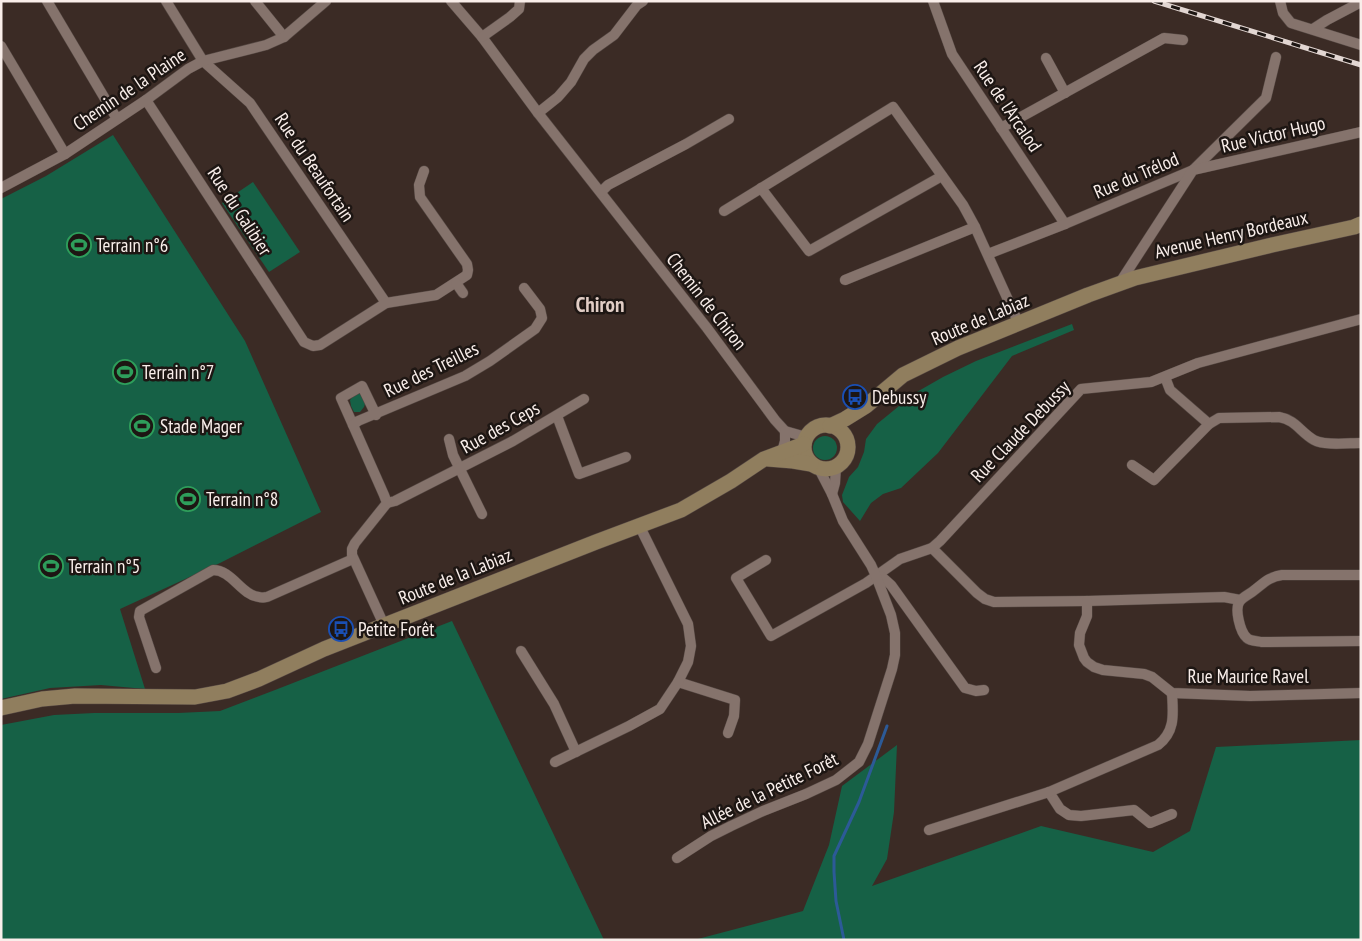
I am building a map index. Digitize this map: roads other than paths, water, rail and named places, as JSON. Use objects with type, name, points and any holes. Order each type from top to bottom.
[{"type":"main road","name":"Avenue Henry Bordeaux","points":[[1119,284],[1135,278],[1358,226]]},
{"type":"main road","name":"Route de Labiaz","points":[[830,426],[866,406],[903,375],[958,348],[1119,284]]},
{"type":"main road","name":"Route de Labiaz","points":[[846,438],[866,406]]},
{"type":"main road","points":[[764,459],[793,461],[825,469],[836,466],[844,459],[847,452],[846,438],[842,432],[830,426],[823,426],[810,432],[805,440],[804,451],[814,466]]},
{"type":"main road","name":"Route de la Labiaz","points":[[1,708],[42,699],[75,696],[200,697],[227,691],[384,625],[680,510],[731,481],[764,459],[805,440]]},
{"type":"street","points":[[47,1],[117,119]]},
{"type":"street","name":"Rue du Beaufortain","points":[[166,1],[203,61],[250,103],[386,303]]},
{"type":"street","points":[[255,1],[284,37]]},
{"type":"street","name":"Chemin de la Plaine","points":[[1,188],[65,154],[146,100],[188,69],[203,61],[266,45],[284,37],[326,1]]},
{"type":"street","name":"Chemin de Chiron","points":[[451,1],[482,37],[538,113],[785,431]]},
{"type":"street","points":[[482,37],[519,9],[520,1]]},
{"type":"street","points":[[538,113],[558,97],[571,82],[584,59],[614,35],[644,1]]},
{"type":"street","name":"Rue de l'Arcalod","points":[[933,1],[952,54],[1065,224]]},
{"type":"street","points":[[1280,1],[1283,13],[1291,23],[1361,45]]},
{"type":"street","points":[[1313,29],[1361,2]]},
{"type":"street","points":[[1002,128],[1164,38],[1183,40]]},
{"type":"street","points":[[1,46],[65,154]]},
{"type":"street","points":[[1046,58],[1065,93]]},
{"type":"street","name":"Rue du Trélod","points":[[988,254],[1194,170],[1266,98],[1276,58]]},
{"type":"street","name":"Rue du Galibier","points":[[146,100],[304,342],[313,346],[320,345],[386,303]]},
{"type":"street","points":[[724,211],[893,107],[963,205],[988,254],[1019,324]]},
{"type":"street","points":[[601,192],[608,186],[728,119]]},
{"type":"street","name":"Rue Victor Hugo","points":[[1194,170],[1361,132]]},
{"type":"street","points":[[1119,284],[1194,170]]},
{"type":"street","points":[[386,303],[436,295],[467,275],[467,264],[420,197],[419,185],[424,172]]},
{"type":"street","points":[[761,188],[809,251],[942,176]]},
{"type":"street","points":[[845,280],[975,227]]},
{"type":"street","points":[[456,283],[463,293]]},
{"type":"street","name":"Rue des Treilles","points":[[353,425],[358,421],[465,376],[490,362],[535,329],[542,318],[540,309],[524,288]]},
{"type":"street","name":"Rue Claude Debussy","points":[[766,560],[736,578],[771,636],[876,576],[900,559],[932,548],[1081,389],[1152,382],[1198,364],[1299,335],[1360,320]]},
{"type":"street","points":[[1165,377],[1170,390],[1209,424]]},
{"type":"street","name":"Rue des Treilles","points":[[376,414],[362,386],[341,398],[387,503]]},
{"type":"street","name":"Rue des Ceps","points":[[387,503],[395,501],[513,441],[584,399]]},
{"type":"street","name":"Rue des Ceps","points":[[556,416],[579,474],[626,457]]},
{"type":"street","points":[[1132,464],[1154,480],[1209,424],[1218,418],[1279,417],[1288,419],[1316,441],[1325,443],[1361,443]]},
{"type":"street","points":[[782,452],[785,431],[805,440]]},
{"type":"street","name":"Rue des Ceps","points":[[448,439],[453,455],[482,514]]},
{"type":"street","name":"Allée de la Petite Forêt","points":[[677,858],[711,836],[731,826],[836,780],[859,762],[868,744],[892,670],[895,655],[895,633],[891,615],[871,565],[843,521],[832,494],[814,466]]},
{"type":"street","points":[[832,494],[836,466]]},
{"type":"street","points":[[384,625],[353,559],[352,549],[387,503]]},
{"type":"street","points":[[555,762],[660,709],[678,682],[688,662],[691,646],[688,624],[640,526]]},
{"type":"street","points":[[932,548],[977,593],[985,599],[994,602],[1224,597],[1240,600]]},
{"type":"street","points":[[156,668],[139,617],[140,611],[213,570],[224,573],[252,595],[268,597],[353,559]]},
{"type":"street","points":[[1361,574],[1274,576],[1240,600],[1237,606],[1241,629],[1246,638],[1252,641],[1361,641]]},
{"type":"street","points":[[876,576],[882,577],[890,585],[965,688],[976,691],[984,690]]},
{"type":"street","name":"Rue Maurice Ravel","points":[[1087,601],[1087,616],[1080,633],[1079,645],[1081,653],[1087,662],[1094,667],[1103,670],[1144,674],[1152,677],[1172,693],[1250,696],[1361,693]]},
{"type":"street","points":[[521,651],[554,704],[576,752]]},
{"type":"street","points":[[678,682],[735,700],[734,716],[728,733]]},
{"type":"street","points":[[929,830],[1049,792],[1158,745],[1166,739],[1170,732],[1172,693]]},
{"type":"street","points":[[1049,792],[1060,809],[1069,815],[1081,816],[1134,810],[1150,822],[1172,814]]},
{"type":"waterway","points":[[844,940],[836,901],[834,856],[859,802],[887,726]]},
{"type":"railway","points":[[1154,1],[1361,65]]},
{"type":"place","name":"Terrain n°6","points":[[79,245]]},
{"type":"place","name":"Terrain n°7","points":[[125,372]]},
{"type":"place","name":"Debussy","points":[[855,397]]},
{"type":"place","name":"Stade Mager","points":[[142,426]]},
{"type":"place","name":"Terrain n°8","points":[[188,499]]},
{"type":"place","name":"Terrain n°5","points":[[51,566]]},
{"type":"place","name":"Petite Forêt","points":[[341,629]]},
{"type":"district","name":"Chiron","points":[[600,305]]}]
